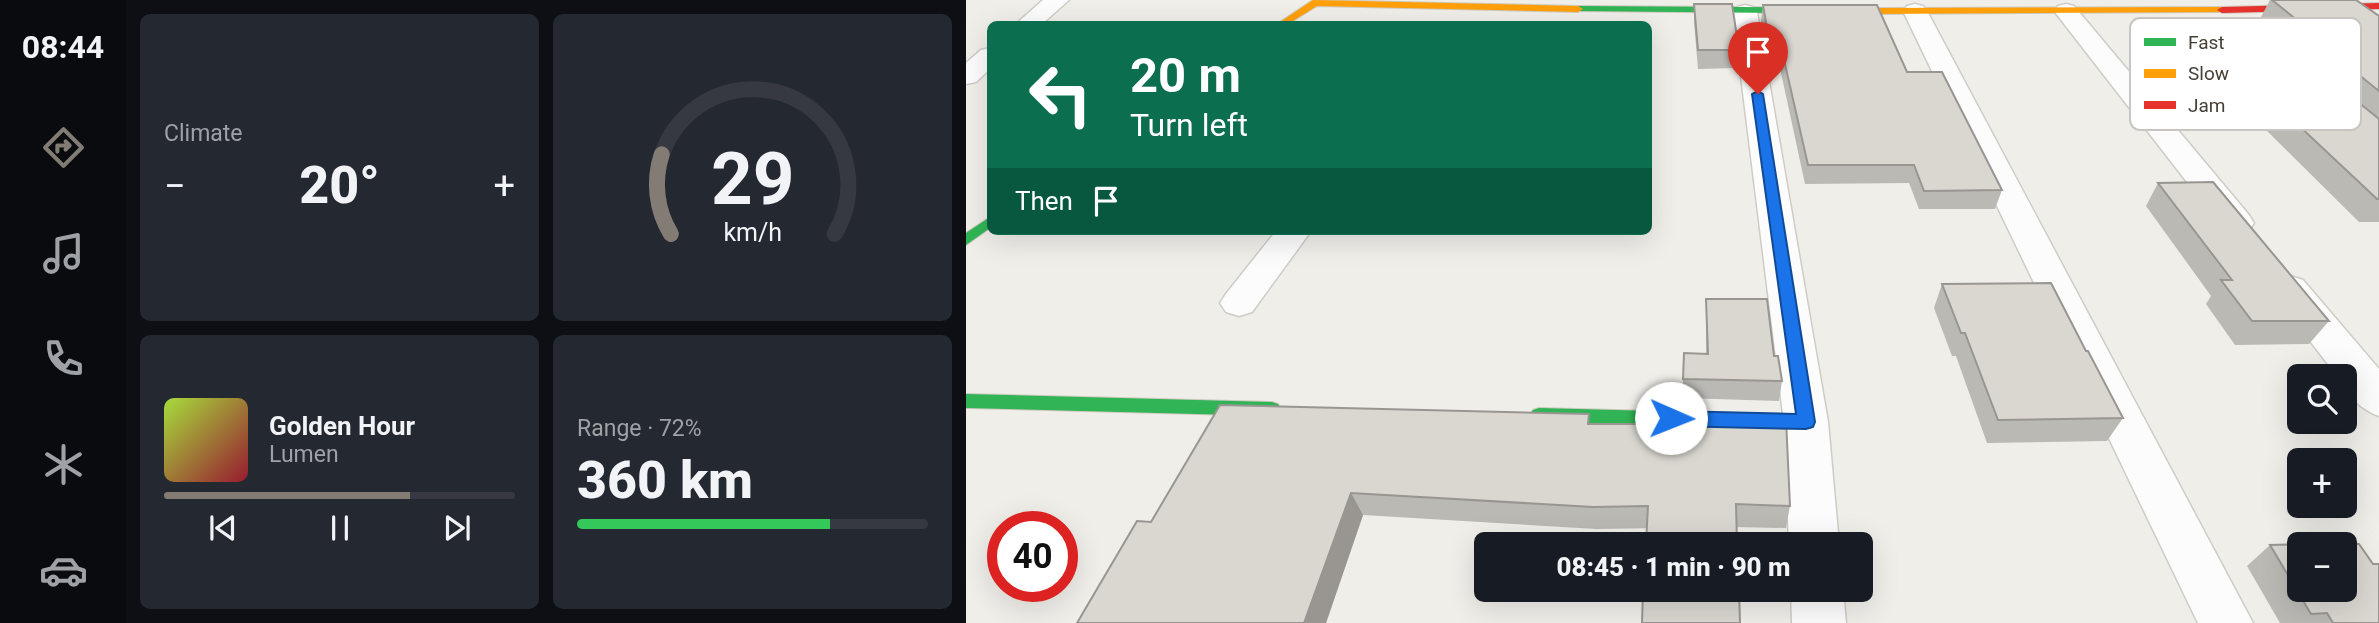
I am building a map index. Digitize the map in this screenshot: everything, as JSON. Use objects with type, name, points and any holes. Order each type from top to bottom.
[{"type":"street","points":[[1032,21],[1057,0]]},
{"type":"street","points":[[1287,21],[1317,2],[1745,12],[2379,6]]},
{"type":"street","points":[[2349,6],[2379,27]]},
{"type":"street","points":[[1915,11],[2226,623]]},
{"type":"street","points":[[2066,11],[2130,90]]},
{"type":"street","points":[[1745,12],[1806,422],[1813,532]]},
{"type":"street","points":[[2162,130],[2379,398]]},
{"type":"street","points":[[966,240],[987,223]]},
{"type":"street","points":[[1238,303],[1291,235]]},
{"type":"street","points":[[966,401],[1283,409]]},
{"type":"street","points":[[1517,415],[1806,422]]},
{"type":"street","points":[[1818,602],[1819,623]]},
{"type":"building","points":[[2272,0],[2356,0],[2379,16],[2379,91],[2361,76],[2361,18],[2294,18]]},
{"type":"building","points":[[1694,4],[1732,4],[1739,50],[1698,50]]},
{"type":"building","points":[[1763,5],[1877,5],[1907,72],[1942,72],[2002,190],[1924,191],[1914,165],[1808,165],[1782,51],[1771,51]]},
{"type":"building","points":[[2361,104],[2379,119],[2377,199],[2303,130],[2361,130]]},
{"type":"building","points":[[2213,182],[2329,321],[2252,321],[2221,280],[2232,280],[2158,183]]},
{"type":"building","points":[[2051,283],[2123,418],[1998,420],[1965,333],[1961,333],[1942,284]]},
{"type":"building","points":[[1706,299],[1767,299],[1774,356],[1778,356],[1782,381],[1683,379],[1684,353],[1708,354]]},
{"type":"building","points":[[1220,405],[1589,414],[1588,424],[1680,424],[1681,416],[1786,419],[1790,506],[1736,504],[1737,532],[1647,532],[1648,506],[1593,507],[1351,493],[1304,623],[1077,623],[1137,521],[1151,522]]},
{"type":"building","points":[[2287,544],[2287,574],[2270,545]]},
{"type":"building","points":[[2359,544],[2373,564],[2379,564],[2379,623],[2333,623],[2327,613],[2311,614],[2304,602],[2357,602]]},
{"type":"building","points":[[1643,602],[1739,602],[1740,623],[1642,623]]},
{"type":"traffic: fast","points":[[1578,9],[1877,11]]},
{"type":"traffic: fast","points":[[966,240],[987,223]]},
{"type":"traffic: fast","points":[[966,401],[1272,409]]},
{"type":"traffic: fast","points":[[1539,415],[1806,422]]},
{"type":"traffic: slow","points":[[1287,21],[1320,0]]},
{"type":"traffic: slow","points":[[1314,3],[1578,9]]},
{"type":"traffic: slow","points":[[1877,11],[2222,10]]},
{"type":"traffic: jam","points":[[2222,10],[2379,6]]},
{"type":"route","points":[[1671,418],[1806,422],[1758,94]]}]
